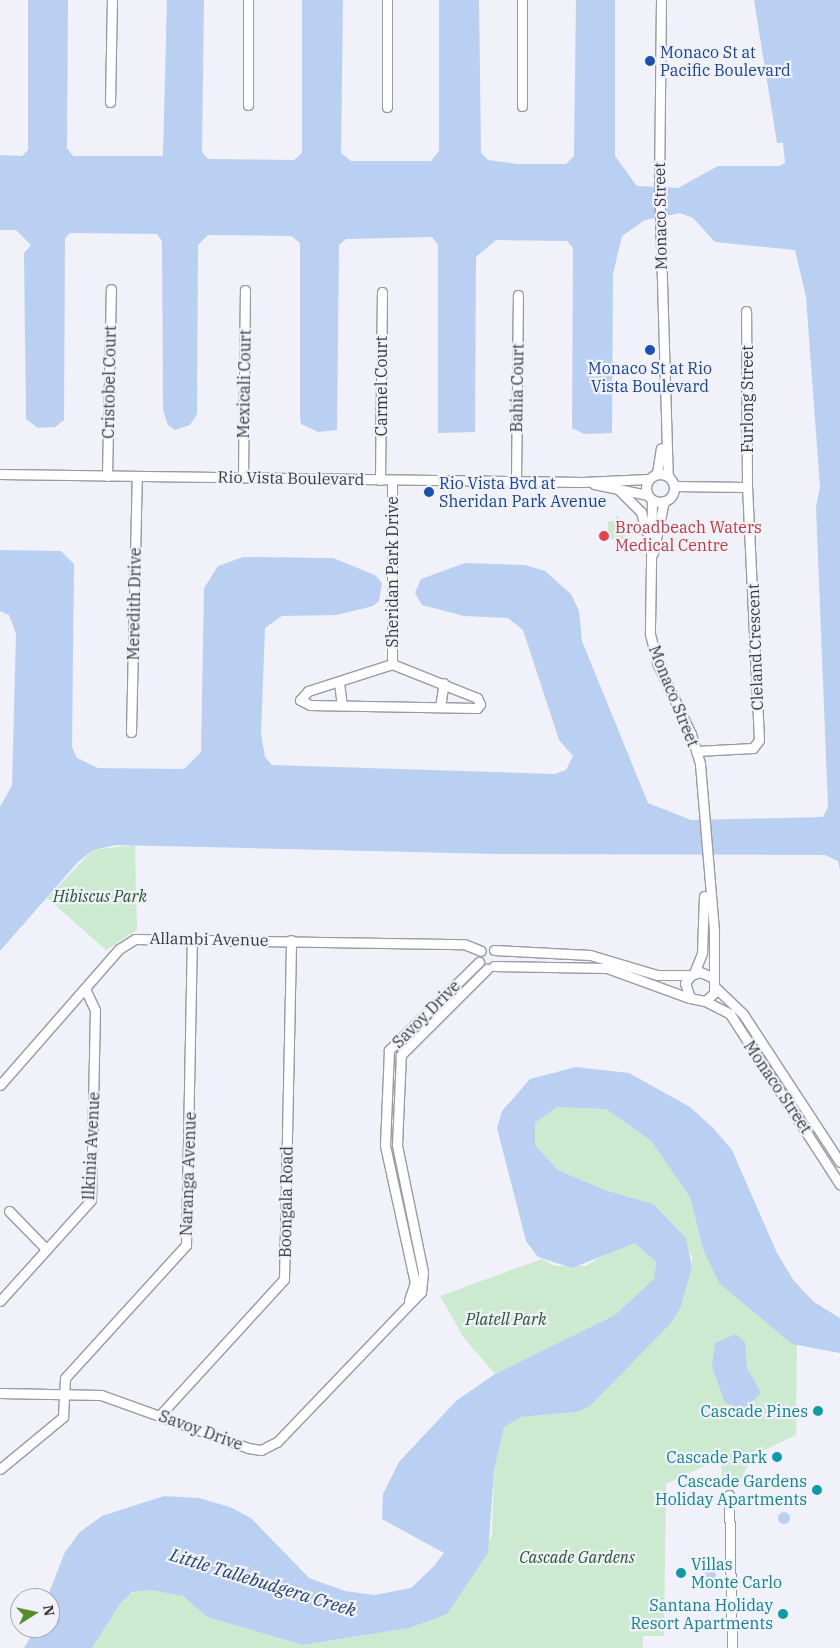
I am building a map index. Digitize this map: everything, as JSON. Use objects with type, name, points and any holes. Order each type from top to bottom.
[{"type":"street","points":[[110,102],[112,0]]},
{"type":"street","points":[[248,0],[248,105]]},
{"type":"street","points":[[387,0],[387,107]]},
{"type":"street","points":[[522,0],[522,106]]},
{"type":"street","name":"Monaco Street","points":[[661,0],[659,180],[663,433],[668,476]]},
{"type":"street","name":"Cristobel Court","points":[[107,476],[111,289]]},
{"type":"street","name":"Mexicali Court","points":[[243,477],[246,290]]},
{"type":"street","name":"Carmel Court","points":[[380,480],[382,292]]},
{"type":"street","name":"Bahia Court","points":[[516,482],[518,295]]},
{"type":"street","name":"Furlong Street","points":[[746,311],[747,488]]},
{"type":"street","name":"Monaco Street","points":[[657,474],[663,433]]},
{"type":"street","name":"Rio Vista Boulevard","points":[[0,474],[516,482],[583,482],[648,479]]},
{"type":"street","points":[[657,474],[668,476],[674,486],[664,502],[650,498],[648,479],[657,474]]},
{"type":"street","name":"Meredith Drive","points":[[131,732],[137,476]]},
{"type":"street","name":"Sheridan Park Drive","points":[[392,480],[392,664]]},
{"type":"street","name":"Rio Vista Boulevard","points":[[583,482],[618,488],[650,498]]},
{"type":"street","points":[[674,486],[747,488]]},
{"type":"street","points":[[618,488],[641,512],[649,537]]},
{"type":"street","name":"Cleland Crescent","points":[[696,751],[753,748],[759,740],[747,488]]},
{"type":"street","name":"Monaco Street","points":[[650,498],[648,620],[654,650],[696,751],[702,778],[706,886],[702,952],[693,974]]},
{"type":"street","name":"Monaco Street","points":[[650,566],[664,502]]},
{"type":"street","name":"Sheridan Park Drive","points":[[392,664],[444,683],[477,698],[480,704],[440,707],[342,705],[306,704],[300,700],[308,691],[392,664]]},
{"type":"street","points":[[339,682],[342,705]]},
{"type":"street","points":[[440,707],[444,683]]},
{"type":"street","points":[[702,778],[703,765],[714,751]]},
{"type":"street","name":"Monaco Street","points":[[706,886],[714,932],[712,977]]},
{"type":"street","name":"Allambi Avenue","points":[[0,1086],[119,949],[135,939],[464,944],[481,951]]},
{"type":"street","name":"Naranga Avenue","points":[[0,1469],[63,1417],[65,1378],[187,1240],[192,939]]},
{"type":"street","name":"Boongala Road","points":[[160,1415],[284,1279],[290,940]]},
{"type":"street","points":[[491,967],[498,959],[494,950]]},
{"type":"street","points":[[494,950],[590,955],[658,975],[693,974],[712,977],[715,987],[705,1001],[690,998],[607,968],[491,967],[479,962],[481,951],[494,950]]},
{"type":"street","name":"Savoy Drive","points":[[406,1307],[415,1283],[385,1145],[386,1070],[389,1050],[399,1036],[479,962]]},
{"type":"street","name":"Savoy Drive","points":[[0,1393],[101,1395],[248,1448],[270,1448],[421,1292],[423,1282],[397,1145],[401,1054],[491,967]]},
{"type":"street","points":[[690,998],[685,983],[693,974]]},
{"type":"street","points":[[463,977],[470,986]]},
{"type":"street","name":"Monaco Street","points":[[715,987],[752,1028],[840,1162]]},
{"type":"street","name":"Ilkinia Avenue","points":[[0,1301],[91,1200],[95,1010],[85,988]]},
{"type":"street","name":"Monaco Street","points":[[705,1001],[730,1014],[840,1185]]},
{"type":"street","points":[[742,1034],[752,1028]]},
{"type":"street","points":[[8,1211],[47,1250]]},
{"type":"street","points":[[730,1495],[732,1648]]},
{"type":"green space","points":[[616,515],[624,523],[625,539],[608,539],[608,521],[616,521]]},
{"type":"green space","name":"Hibiscus Park","points":[[135,845],[137,930],[106,950],[47,898],[93,850]]},
{"type":"green space","name":"Cascade Gardens","points":[[557,1107],[606,1109],[651,1141],[690,1197],[703,1248],[797,1344],[796,1435],[752,1456],[741,1480],[722,1480],[721,1458],[666,1484],[664,1636],[643,1636],[643,1648],[92,1648],[120,1604],[133,1592],[150,1590],[183,1596],[207,1617],[303,1645],[409,1628],[492,1536],[494,1471],[504,1427],[521,1417],[577,1412],[681,1307],[692,1267],[692,1256],[653,1204],[605,1190],[558,1170],[535,1145],[535,1123]]},
{"type":"green space","name":"Platell Park","points":[[635,1243],[656,1262],[654,1279],[640,1296],[615,1315],[495,1374],[464,1338],[440,1296],[542,1259],[555,1266],[586,1266],[622,1244]]},
{"type":"water","points":[[28,0],[68,0],[67,148],[73,156],[163,156],[167,0],[204,0],[202,152],[208,159],[294,160],[302,153],[302,0],[343,0],[341,153],[351,161],[431,161],[439,151],[439,0],[479,0],[481,153],[488,160],[517,164],[566,164],[574,156],[576,0],[615,0],[615,156],[637,186],[678,188],[718,166],[779,166],[785,163],[783,143],[777,143],[754,0],[840,0],[840,870],[838,861],[825,855],[497,854],[116,845],[93,850],[77,863],[0,951],[0,807],[12,785],[16,634],[9,615],[0,611],[0,550],[61,551],[74,564],[72,747],[77,758],[98,768],[184,769],[201,752],[204,588],[218,566],[243,557],[333,558],[375,575],[382,583],[379,601],[373,606],[337,615],[282,616],[265,628],[261,734],[265,757],[272,765],[555,774],[566,770],[573,756],[559,740],[523,630],[508,618],[464,616],[422,605],[415,593],[421,579],[465,563],[525,565],[545,571],[571,594],[579,611],[582,641],[648,803],[691,820],[823,817],[828,807],[816,507],[820,487],[806,297],[795,250],[715,242],[693,218],[680,213],[645,220],[622,236],[613,274],[612,433],[584,434],[572,428],[573,248],[567,241],[496,240],[476,257],[475,432],[438,433],[438,245],[432,237],[346,239],[339,245],[337,430],[318,432],[301,424],[300,416],[300,243],[291,236],[208,235],[198,245],[197,414],[190,425],[175,430],[168,425],[163,410],[162,241],[157,234],[70,233],[65,238],[64,420],[55,427],[38,428],[26,419],[24,253],[31,245],[16,230],[0,230],[0,155],[22,156],[28,150]]},
{"type":"water","name":"Little Tallebudgera Creek","points":[[576,1067],[629,1073],[690,1107],[714,1129],[732,1150],[777,1253],[794,1281],[814,1302],[840,1318],[840,1353],[792,1344],[719,1283],[703,1249],[690,1197],[651,1141],[606,1109],[557,1107],[535,1123],[535,1145],[558,1170],[605,1190],[653,1204],[686,1238],[692,1267],[681,1307],[671,1323],[590,1406],[577,1412],[521,1417],[504,1427],[494,1471],[488,1553],[447,1614],[409,1628],[303,1645],[207,1617],[183,1596],[150,1590],[132,1592],[120,1604],[92,1648],[24,1648],[30,1638],[60,1638],[60,1588],[51,1588],[65,1552],[80,1532],[102,1516],[164,1496],[199,1498],[230,1507],[251,1518],[309,1578],[345,1591],[374,1595],[411,1588],[434,1566],[444,1553],[382,1519],[383,1494],[399,1462],[456,1401],[495,1374],[615,1315],[654,1279],[656,1262],[635,1243],[572,1268],[538,1257],[526,1241],[497,1128],[502,1111],[530,1079]]},
{"type":"water","points":[[736,1334],[745,1342],[747,1368],[761,1393],[744,1409],[725,1403],[712,1366],[715,1343]]},
{"type":"water","points":[[784,1512],[790,1518],[784,1524],[778,1518]]},
{"type":"water","points":[[712,1569],[715,1570],[715,1580],[708,1581],[705,1580],[704,1573],[705,1570]]},
{"type":"place","name":"Monaco St at Pacific Boulevard","points":[[650,61]]},
{"type":"place","name":"Monaco St at Rio Vista Boulevard","points":[[650,350]]},
{"type":"place","name":"Rio Vista Bvd at Sheridan Park Avenue","points":[[429,492]]},
{"type":"place","name":"Broadbeach Waters Medical Centre","points":[[604,536]]},
{"type":"place","name":"Cascade Pines","points":[[818,1411]]},
{"type":"place","name":"Cascade Park","points":[[777,1457]]},
{"type":"place","name":"Cascade Gardens Holiday Apartments","points":[[817,1490]]},
{"type":"place","name":"Villas Monte Carlo","points":[[681,1573]]},
{"type":"place","name":"Santana Holiday Resort Apartments","points":[[783,1614]]}]
